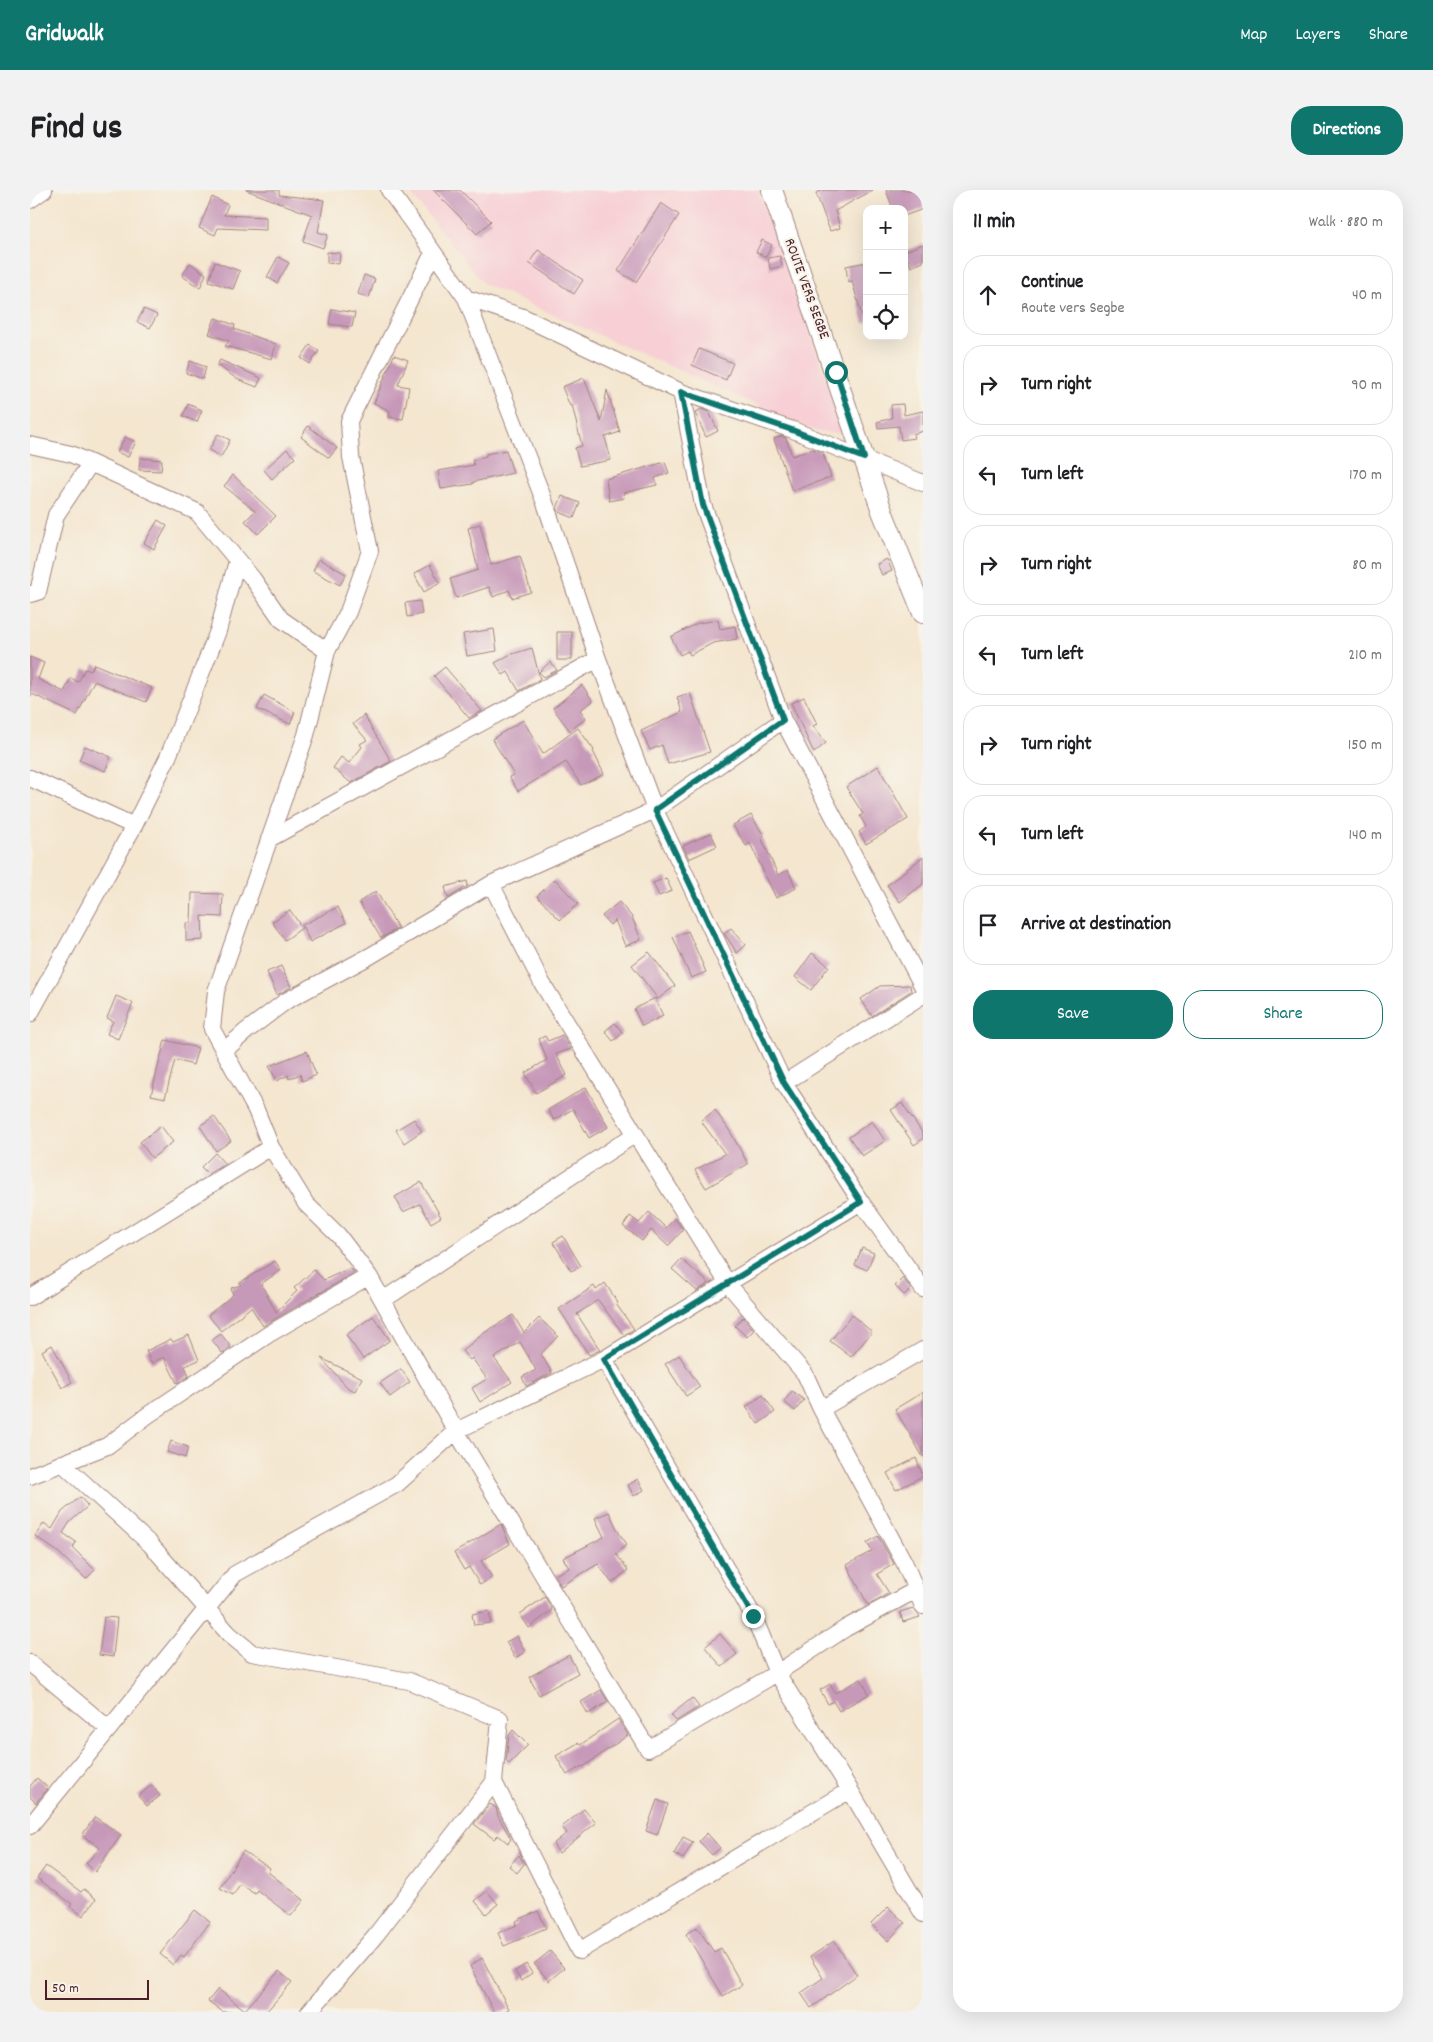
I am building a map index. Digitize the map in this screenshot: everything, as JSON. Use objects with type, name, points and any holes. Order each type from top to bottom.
[{"type":"main road","name":"ROUTE VERS SEGBE","points":[[772,190],[882,511],[923,613]]},
{"type":"street","points":[[30,200],[44,190]]},
{"type":"street","points":[[389,190],[466,298],[545,503],[598,659],[655,810],[784,1083],[861,1202],[923,1289]]},
{"type":"street","points":[[433,253],[350,421],[352,457],[370,551],[348,612],[327,651],[306,735],[216,991],[212,1029],[256,1110],[271,1147],[306,1204],[338,1234],[369,1276],[456,1431],[648,1749],[778,1673],[846,1628],[914,1590]]},
{"type":"street","points":[[466,298],[523,317],[681,392],[792,430],[923,483]]},
{"type":"street","points":[[681,392],[703,505],[783,720],[923,987]]},
{"type":"street","points":[[30,445],[71,454],[197,512],[254,579],[281,620],[327,651]]},
{"type":"street","points":[[30,594],[38,592],[56,515],[90,464]]},
{"type":"street","points":[[30,1014],[134,826],[168,757],[218,631],[237,561]]},
{"type":"street","points":[[269,839],[598,659]]},
{"type":"street","points":[[224,1051],[244,1032],[286,1001],[370,956],[491,884],[655,810],[783,720]]},
{"type":"street","points":[[30,778],[134,826]]},
{"type":"street","points":[[491,884],[542,983],[634,1135],[728,1284],[805,1374],[820,1409],[904,1562],[914,1590],[923,1606]]},
{"type":"street","points":[[784,1083],[923,995]]},
{"type":"street","points":[[383,1300],[634,1135]]},
{"type":"street","points":[[30,1297],[271,1147]]},
{"type":"street","points":[[30,1826],[206,1607],[235,1574],[397,1484],[456,1431],[604,1359],[861,1202]]},
{"type":"street","points":[[30,1476],[107,1446],[148,1415],[269,1334],[369,1276]]},
{"type":"street","points":[[820,1409],[923,1350]]},
{"type":"street","points":[[604,1359],[753,1616],[778,1673],[923,1914]]},
{"type":"street","points":[[62,1463],[150,1544],[229,1634],[252,1653],[410,1681],[500,1719],[494,1782],[579,1951],[850,1790]]},
{"type":"street","points":[[30,1663],[108,1729]]},
{"type":"street","points":[[309,2012],[374,1936],[494,1782]]},
{"type":"shaded area","points":[[408,190],[758,190],[846,434],[818,432],[484,284]]},
{"type":"building","points":[[246,190],[279,190],[279,195],[324,200],[318,232],[328,235],[323,248],[303,241],[312,215]]},
{"type":"building","points":[[433,190],[460,190],[491,221],[477,234]]},
{"type":"building","points":[[823,190],[873,190],[835,211],[840,228],[830,231],[816,193]]},
{"type":"building","points":[[886,190],[923,190],[923,209],[908,215],[908,205],[892,205]]},
{"type":"building","points":[[212,197],[228,205],[224,215],[266,217],[266,230],[218,228],[215,235],[199,228]]},
{"type":"building","points":[[661,203],[679,215],[636,282],[618,271]]},
{"type":"building","points":[[762,240],[772,245],[766,257],[756,252]]},
{"type":"building","points":[[923,244],[923,262],[911,267],[908,259],[908,250]]},
{"type":"building","points":[[538,250],[583,280],[574,294],[529,263]]},
{"type":"building","points":[[327,252],[340,253],[339,264],[327,263]]},
{"type":"building","points":[[780,256],[782,266],[770,269],[768,258]]},
{"type":"building","points":[[278,257],[289,263],[277,283],[267,277]]},
{"type":"building","points":[[215,262],[240,271],[233,289],[209,281]]},
{"type":"building","points":[[190,263],[206,274],[200,288],[182,276]]},
{"type":"building","points":[[863,263],[863,320],[852,281],[848,282],[846,266]]},
{"type":"building","points":[[364,275],[375,279],[369,298],[358,294]]},
{"type":"building","points":[[144,309],[157,315],[150,328],[137,322]]},
{"type":"building","points":[[332,309],[355,313],[352,327],[329,324]]},
{"type":"building","points":[[215,318],[235,325],[234,329],[276,344],[272,359],[225,346],[229,341],[209,334]]},
{"type":"building","points":[[310,345],[319,351],[310,364],[301,358]]},
{"type":"building","points":[[699,349],[733,363],[726,380],[692,365]]},
{"type":"building","points":[[394,355],[408,360],[398,385],[409,387],[403,419],[389,417],[390,411],[374,403]]},
{"type":"building","points":[[220,360],[261,378],[257,387],[237,379],[217,365]]},
{"type":"building","points":[[190,361],[206,367],[203,379],[186,373]]},
{"type":"building","points":[[584,378],[601,422],[607,390],[620,432],[605,437],[611,460],[580,466],[575,448],[582,446],[572,405],[570,406],[562,387]]},
{"type":"building","points":[[188,404],[202,410],[197,422],[183,416]]},
{"type":"building","points":[[903,404],[904,415],[923,411],[923,431],[913,434],[914,438],[901,440],[899,426],[878,428],[877,422],[892,418],[891,405]]},
{"type":"building","points":[[701,409],[709,412],[718,431],[706,437],[695,413]]},
{"type":"building","points":[[308,426],[337,448],[329,458],[301,437]]},
{"type":"building","points":[[218,434],[230,440],[221,457],[209,450]]},
{"type":"building","points":[[781,436],[786,438],[792,456],[813,449],[823,453],[831,477],[792,491],[774,439]]},
{"type":"building","points":[[125,437],[136,442],[128,457],[117,452]]},
{"type":"building","points":[[287,449],[295,458],[272,479],[264,470]]},
{"type":"building","points":[[506,450],[513,473],[473,482],[473,484],[441,489],[438,471],[474,465],[472,461],[486,456],[486,454]]},
{"type":"building","points":[[140,458],[162,460],[161,471],[139,470]]},
{"type":"building","points":[[665,462],[669,473],[655,478],[657,485],[623,493],[624,498],[609,501],[606,479]]},
{"type":"building","points":[[233,475],[276,516],[258,534],[245,521],[255,511],[224,486]]},
{"type":"building","points":[[562,496],[580,503],[574,518],[559,512],[557,508]]},
{"type":"building","points":[[158,520],[167,526],[154,549],[144,543]]},
{"type":"building","points":[[480,524],[491,565],[520,556],[531,592],[512,598],[509,590],[493,597],[489,587],[456,598],[450,579],[478,570],[468,528]]},
{"type":"building","points":[[319,559],[346,574],[340,585],[313,571]]},
{"type":"building","points":[[887,559],[892,571],[882,575],[877,564]]},
{"type":"building","points":[[430,565],[440,583],[424,592],[414,574]]},
{"type":"building","points":[[420,601],[422,614],[407,617],[405,603]]},
{"type":"building","points":[[718,620],[720,629],[735,626],[737,639],[713,643],[690,655],[688,651],[680,655],[671,637],[698,623]]},
{"type":"building","points":[[494,629],[497,651],[467,656],[463,634]]},
{"type":"building","points":[[557,632],[572,632],[572,660],[557,660]]},
{"type":"building","points":[[532,648],[540,679],[519,691],[508,672],[503,675],[495,663],[509,655]]},
{"type":"building","points":[[30,657],[44,663],[38,679],[64,692],[71,678],[78,682],[85,669],[91,671],[94,664],[152,688],[146,702],[94,681],[77,715],[32,694],[30,697]]},
{"type":"building","points":[[550,662],[557,670],[544,677],[539,672]]},
{"type":"building","points":[[445,667],[482,711],[469,718],[434,676]]},
{"type":"building","points":[[582,685],[593,701],[580,710],[586,718],[570,731],[553,708]]},
{"type":"building","points":[[690,693],[710,752],[668,764],[662,745],[650,750],[641,731],[682,712],[677,697]]},
{"type":"building","points":[[264,695],[295,712],[290,724],[257,709]]},
{"type":"building","points":[[804,697],[817,724],[813,726],[826,743],[814,753],[791,703]]},
{"type":"building","points":[[364,715],[391,761],[351,783],[333,768],[341,757],[349,763],[362,747],[360,744],[367,740],[353,724]]},
{"type":"building","points":[[523,720],[543,754],[578,728],[594,750],[604,774],[581,785],[566,762],[518,791],[509,777],[514,775],[492,739]]},
{"type":"building","points":[[85,746],[111,757],[105,771],[79,760]]},
{"type":"building","points":[[878,766],[908,819],[866,844],[859,832],[866,827],[860,816],[863,814],[846,787]]},
{"type":"building","points":[[751,815],[764,836],[761,837],[778,875],[788,870],[796,888],[776,898],[750,843],[746,846],[733,825]]},
{"type":"building","points":[[711,833],[717,846],[689,859],[683,846]]},
{"type":"building","points":[[923,857],[923,884],[900,902],[887,885]]},
{"type":"building","points":[[666,878],[672,891],[659,896],[653,883]]},
{"type":"building","points":[[555,879],[578,904],[560,920],[537,896]]},
{"type":"building","points":[[467,881],[468,886],[448,898],[445,887]]},
{"type":"building","points":[[376,891],[398,928],[381,938],[359,902]]},
{"type":"building","points":[[192,893],[223,894],[222,917],[202,916],[203,940],[186,941],[186,923],[191,923]]},
{"type":"building","points":[[619,902],[632,917],[641,940],[625,946],[615,920],[610,925],[602,916]]},
{"type":"building","points":[[338,907],[346,923],[310,942],[302,925]]},
{"type":"building","points":[[290,910],[302,928],[285,940],[272,922]]},
{"type":"building","points":[[731,928],[746,945],[737,953],[724,933]]},
{"type":"building","points":[[688,931],[706,972],[691,978],[673,937]]},
{"type":"building","points":[[649,952],[675,986],[658,999],[632,965]]},
{"type":"building","points":[[812,953],[829,966],[811,990],[795,977]]},
{"type":"building","points":[[281,966],[291,987],[277,995],[267,972]]},
{"type":"building","points":[[910,985],[911,991],[872,1016],[861,999],[880,986]]},
{"type":"building","points":[[116,996],[133,1003],[118,1039],[107,1034],[113,1021],[107,1018]]},
{"type":"building","points":[[655,998],[663,1016],[642,1026],[634,1009]]},
{"type":"building","points":[[615,1023],[623,1033],[613,1041],[605,1031]]},
{"type":"building","points":[[562,1035],[571,1049],[556,1054],[567,1075],[536,1093],[525,1073],[547,1060],[539,1039],[545,1036],[548,1041]]},
{"type":"building","points":[[165,1040],[198,1048],[193,1065],[175,1060],[165,1098],[151,1095]]},
{"type":"building","points":[[307,1051],[316,1075],[302,1081],[300,1074],[289,1079],[288,1075],[277,1081],[269,1066]]},
{"type":"building","points":[[586,1087],[608,1127],[589,1138],[573,1109],[554,1120],[548,1110]]},
{"type":"building","points":[[902,1103],[923,1134],[923,1139],[914,1145],[891,1110]]},
{"type":"building","points":[[715,1110],[731,1133],[748,1164],[706,1188],[695,1170],[725,1154],[701,1121]]},
{"type":"building","points":[[214,1116],[231,1141],[216,1151],[200,1126]]},
{"type":"building","points":[[414,1119],[422,1131],[404,1143],[396,1130]]},
{"type":"building","points":[[872,1121],[885,1141],[862,1156],[849,1137]]},
{"type":"building","points":[[161,1126],[173,1142],[152,1158],[140,1142]]},
{"type":"building","points":[[215,1153],[225,1164],[208,1174],[201,1167]]},
{"type":"building","points":[[421,1182],[441,1217],[431,1223],[420,1204],[403,1212],[395,1197]]},
{"type":"building","points":[[649,1212],[666,1228],[675,1218],[683,1230],[668,1246],[651,1230],[642,1241],[623,1226],[630,1216],[639,1223]]},
{"type":"building","points":[[563,1236],[581,1266],[571,1271],[553,1242]]},
{"type":"building","points":[[862,1248],[874,1253],[867,1270],[855,1265]]},
{"type":"building","points":[[681,1259],[709,1283],[697,1291],[672,1269]]},
{"type":"building","points":[[275,1261],[281,1270],[261,1284],[276,1312],[297,1291],[294,1288],[314,1270],[324,1280],[350,1268],[354,1273],[263,1326],[251,1307],[221,1331],[208,1315],[233,1295],[231,1288],[241,1285],[239,1283]]},
{"type":"building","points":[[903,1278],[911,1289],[904,1295],[895,1286]]},
{"type":"building","points":[[605,1283],[618,1303],[616,1304],[634,1329],[624,1335],[598,1300],[577,1314],[600,1350],[589,1355],[559,1309],[594,1286],[596,1290]]},
{"type":"building","points":[[513,1315],[524,1333],[539,1318],[558,1336],[541,1354],[552,1373],[526,1386],[522,1377],[536,1370],[520,1342],[494,1358],[512,1382],[480,1402],[472,1388],[487,1379],[472,1358],[470,1360],[462,1351],[484,1333]]},
{"type":"building","points":[[852,1315],[872,1332],[851,1357],[830,1341]]},
{"type":"building","points":[[373,1316],[390,1340],[363,1359],[346,1335]]},
{"type":"building","points":[[743,1317],[754,1330],[747,1337],[735,1326]]},
{"type":"building","points":[[221,1334],[231,1347],[222,1353],[212,1340]]},
{"type":"building","points":[[189,1335],[199,1360],[185,1366],[189,1376],[177,1383],[164,1357],[151,1363],[146,1351],[171,1339],[173,1342]]},
{"type":"building","points":[[52,1345],[72,1382],[62,1388],[42,1351]]},
{"type":"building","points":[[679,1355],[700,1387],[686,1396],[665,1364]]},
{"type":"building","points":[[321,1358],[362,1378],[355,1391],[348,1388]]},
{"type":"building","points":[[401,1369],[410,1382],[390,1397],[380,1383]]},
{"type":"building","points":[[792,1391],[804,1400],[795,1411],[784,1402]]},
{"type":"building","points":[[923,1392],[923,1457],[895,1409]]},
{"type":"building","points":[[763,1395],[775,1412],[758,1424],[746,1407]]},
{"type":"building","points":[[171,1441],[188,1447],[185,1458],[167,1452]]},
{"type":"building","points":[[916,1458],[923,1476],[896,1490],[887,1473]]},
{"type":"building","points":[[638,1479],[644,1490],[634,1496],[628,1485]]},
{"type":"building","points":[[80,1497],[88,1506],[70,1522],[63,1533],[76,1542],[73,1548],[95,1570],[86,1579],[58,1552],[35,1536],[44,1523],[52,1529],[62,1512]]},
{"type":"building","points":[[609,1512],[619,1533],[627,1544],[616,1554],[628,1570],[612,1583],[598,1564],[561,1586],[555,1575],[569,1568],[563,1558],[604,1537],[595,1518]]},
{"type":"building","points":[[501,1524],[510,1544],[481,1561],[492,1577],[480,1585],[469,1567],[464,1570],[454,1553]]},
{"type":"building","points":[[878,1536],[894,1564],[877,1574],[889,1593],[868,1605],[847,1565],[872,1551],[867,1543]]},
{"type":"building","points":[[545,1597],[552,1610],[529,1628],[520,1614]]},
{"type":"building","points":[[913,1608],[920,1617],[903,1622],[900,1612]]},
{"type":"building","points":[[489,1611],[491,1623],[474,1625],[472,1614]]},
{"type":"building","points":[[104,1617],[117,1618],[113,1657],[99,1655]]},
{"type":"building","points":[[720,1634],[737,1654],[722,1667],[705,1647]]},
{"type":"building","points":[[517,1636],[525,1652],[515,1658],[506,1642]]},
{"type":"building","points":[[569,1655],[578,1673],[539,1695],[529,1677]]},
{"type":"building","points":[[861,1679],[869,1694],[839,1711],[833,1701],[828,1704],[820,1690],[830,1684],[835,1693]]},
{"type":"building","points":[[601,1690],[608,1702],[588,1714],[581,1702]]},
{"type":"building","points":[[692,1698],[699,1707],[676,1721],[671,1715]]},
{"type":"building","points":[[618,1719],[628,1735],[583,1767],[567,1775],[556,1756],[578,1743],[580,1745]]},
{"type":"building","points":[[513,1730],[528,1745],[509,1764],[506,1761],[509,1735]]},
{"type":"building","points":[[37,1778],[48,1788],[36,1803],[30,1797],[30,1786]]},
{"type":"building","points":[[152,1785],[160,1796],[147,1806],[138,1796]]},
{"type":"building","points":[[657,1800],[668,1804],[657,1835],[646,1831]]},
{"type":"building","points":[[490,1804],[496,1808],[498,1816],[511,1839],[508,1843],[498,1835],[494,1839],[474,1824]]},
{"type":"building","points":[[584,1809],[596,1823],[559,1853],[553,1844],[567,1833],[562,1827]]},
{"type":"building","points":[[95,1817],[121,1835],[95,1872],[86,1863],[100,1848],[82,1835]]},
{"type":"building","points":[[707,1833],[720,1848],[712,1855],[699,1841]]},
{"type":"building","points":[[683,1837],[693,1842],[683,1859],[674,1854]]},
{"type":"building","points":[[243,1851],[270,1868],[268,1872],[304,1900],[291,1916],[257,1890],[255,1893],[240,1884],[233,1895],[220,1888]]},
{"type":"building","points":[[519,1855],[524,1864],[517,1873],[509,1866]]},
{"type":"building","points":[[46,1866],[81,1892],[84,1889],[96,1899],[83,1916],[70,1906],[72,1904],[37,1878]]},
{"type":"building","points":[[487,1891],[498,1904],[486,1914],[475,1901]]},
{"type":"building","points":[[888,1907],[905,1923],[888,1941],[871,1924]]},
{"type":"building","points":[[195,1910],[210,1922],[184,1957],[181,1955],[173,1965],[160,1954]]},
{"type":"building","points":[[538,1911],[546,1928],[504,1946],[498,1933],[517,1925],[516,1921]]},
{"type":"building","points":[[697,1927],[714,1952],[721,1948],[742,1985],[723,1996],[686,1934]]},
{"type":"building","points":[[834,1941],[857,1975],[811,2008],[801,1993],[823,1978],[810,1957]]},
{"type":"building","points":[[550,1951],[564,1968],[549,1981],[534,1964]]},
{"type":"building","points":[[482,1958],[509,2009],[503,2012],[494,2012],[470,1966]]},
{"type":"building","points":[[526,1964],[532,1973],[521,1981],[515,1971]]},
{"type":"building","points":[[279,1971],[292,1982],[266,2012],[223,2012],[208,2001],[218,1989],[245,2010]]},
{"type":"route","points":[[753,1616],[604,1359],[861,1202],[784,1083],[655,810],[783,720],[703,505],[681,392],[792,430],[864,458],[836,372]]}]
